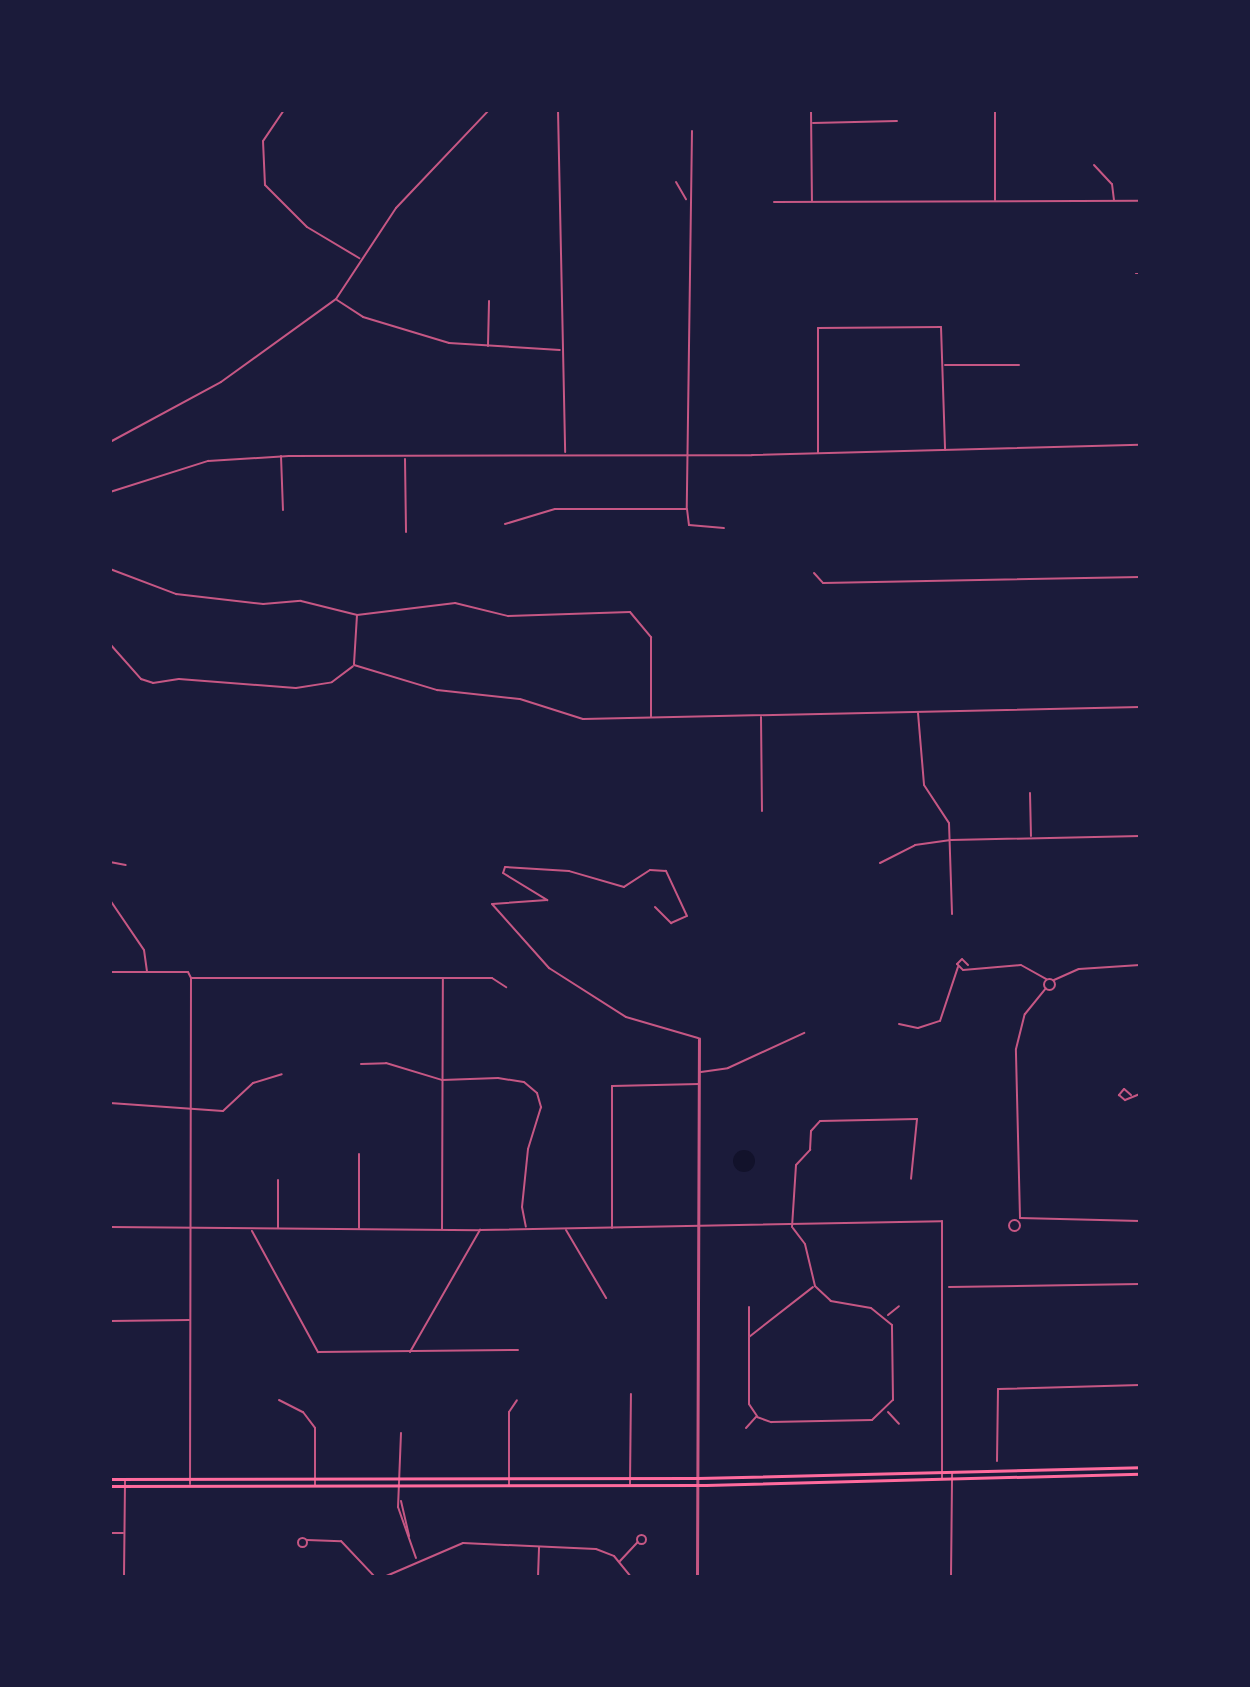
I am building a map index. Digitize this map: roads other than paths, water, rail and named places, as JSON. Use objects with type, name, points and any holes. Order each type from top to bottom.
[{"type":"main road","points":[[110,1479],[698,1478],[1140,1467]]},
{"type":"main road","points":[[1117,1468],[1117,1474]]},
{"type":"main road","points":[[1043,1477],[1044,1470]]},
{"type":"main road","points":[[902,1473],[902,1480]]},
{"type":"main road","points":[[860,1474],[860,1481]]},
{"type":"main road","points":[[110,1486],[697,1485],[1140,1474]]},
{"type":"main road","points":[[771,1476],[772,1483]]},
{"type":"main road","points":[[246,1479],[246,1487]]},
{"type":"street","points":[[284,110],[263,141],[265,185],[307,227],[360,258]]},
{"type":"street","points":[[110,442],[221,382],[337,299],[360,258],[396,208],[489,110]]},
{"type":"street","points":[[558,110],[565,453]]},
{"type":"street","points":[[811,110],[812,202]]},
{"type":"street","points":[[995,110],[996,201]]},
{"type":"street","points":[[812,123],[897,121]]},
{"type":"street","points":[[692,131],[687,200],[690,456],[687,509],[689,525],[724,528]]},
{"type":"street","points":[[1094,165],[1112,184],[1115,201]]},
{"type":"street","points":[[676,182],[687,200]]},
{"type":"street","points":[[774,202],[1140,201]]},
{"type":"street","points":[[337,299],[363,317],[412,333],[488,347],[561,350]]},
{"type":"street","points":[[488,347],[489,301]]},
{"type":"street","points":[[818,454],[818,328],[942,327],[945,451]]},
{"type":"street","points":[[944,365],[1019,365]]},
{"type":"street","points":[[110,492],[208,461],[281,456],[405,458],[565,453],[690,456],[1140,445]]},
{"type":"street","points":[[281,456],[283,510]]},
{"type":"street","points":[[405,458],[406,532]]},
{"type":"street","points":[[505,524],[555,509],[687,509]]},
{"type":"street","points":[[110,569],[176,594],[263,604],[301,601],[357,615],[455,603],[508,616],[629,612],[651,637],[651,717]]},
{"type":"street","points":[[814,573],[823,583],[1140,578]]},
{"type":"street","points":[[354,666],[357,615]]},
{"type":"street","points":[[110,643],[141,679],[153,683],[178,679],[296,688],[332,682],[354,666]]},
{"type":"street","points":[[354,666],[437,690],[520,699],[583,719],[1140,707]]},
{"type":"street","points":[[918,712],[924,785],[949,823],[952,914]]},
{"type":"street","points":[[761,716],[762,811]]},
{"type":"street","points":[[1030,793],[1031,838]]},
{"type":"street","points":[[880,863],[915,845],[951,840],[1140,835]]},
{"type":"street","points":[[110,862],[126,864]]},
{"type":"street","points":[[655,906],[671,923],[687,916],[666,871],[650,870],[624,887],[569,871],[505,867],[503,873],[547,900],[492,904],[549,968],[626,1017],[699,1039],[697,1577]]},
{"type":"street","points":[[110,900],[144,950],[148,972]]},
{"type":"street","points":[[899,1024],[918,1028],[940,1021],[960,960],[968,965]]},
{"type":"street","points":[[958,967],[1021,965],[1046,979],[1054,980]]},
{"type":"street","points":[[1017,1221],[1020,1217],[1017,1039],[1025,1014],[1054,980],[1079,969],[1140,965]]},
{"type":"street","points":[[110,972],[189,973],[191,978],[190,1486]]},
{"type":"street","points":[[442,1230],[443,977]]},
{"type":"street","points":[[191,978],[492,978],[506,987]]},
{"type":"street","points":[[1046,979],[1046,988]]},
{"type":"street","points":[[700,1072],[728,1068],[804,1033]]},
{"type":"street","points":[[361,1064],[386,1063],[442,1080],[498,1077],[524,1082],[537,1094],[541,1107],[528,1149],[522,1207],[527,1229]]},
{"type":"street","points":[[110,1103],[229,1110],[253,1083],[282,1074]]},
{"type":"street","points":[[612,1228],[612,1086],[700,1084]]},
{"type":"street","points":[[1131,1095],[1140,1094]]},
{"type":"street","points":[[899,1424],[888,1411],[894,1331],[887,1316],[831,1301],[815,1286],[805,1244],[792,1228],[796,1165],[810,1150],[814,1124],[917,1119],[911,1179]]},
{"type":"street","points":[[359,1154],[359,1229]]},
{"type":"street","points":[[278,1180],[278,1230]]},
{"type":"street","points":[[1020,1217],[1033,1223],[1140,1220]]},
{"type":"street","points":[[110,1227],[480,1230],[792,1228],[942,1222],[942,1479]]},
{"type":"street","points":[[566,1229],[606,1298]]},
{"type":"street","points":[[251,1230],[318,1352],[519,1350]]},
{"type":"street","points":[[410,1353],[480,1230]]},
{"type":"street","points":[[949,1287],[1140,1283]]},
{"type":"street","points":[[749,1337],[815,1286]]},
{"type":"street","points":[[887,1316],[899,1306]]},
{"type":"street","points":[[749,1307],[749,1404],[757,1416],[771,1422],[872,1420],[888,1411]]},
{"type":"street","points":[[110,1321],[189,1320]]},
{"type":"street","points":[[996,1461],[998,1389],[1140,1385]]},
{"type":"street","points":[[630,1485],[631,1394]]},
{"type":"street","points":[[509,1486],[509,1412],[517,1399]]},
{"type":"street","points":[[279,1400],[312,1422],[315,1487]]},
{"type":"street","points":[[746,1428],[757,1416]]},
{"type":"street","points":[[401,1433],[401,1500],[416,1558]]},
{"type":"street","points":[[951,1472],[951,1577]]},
{"type":"street","points":[[124,1577],[125,1479]]},
{"type":"street","points":[[401,1500],[409,1538]]},
{"type":"street","points":[[110,1533],[124,1533]]},
{"type":"street","points":[[307,1540],[341,1541],[375,1577]]},
{"type":"street","points":[[620,1562],[638,1542]]},
{"type":"street","points":[[384,1577],[416,1558],[463,1543],[596,1549],[620,1562],[631,1577]]},
{"type":"street","points":[[537,1577],[539,1546]]},
{"type":"lane","points":[[1135,272],[1140,272]]}]
